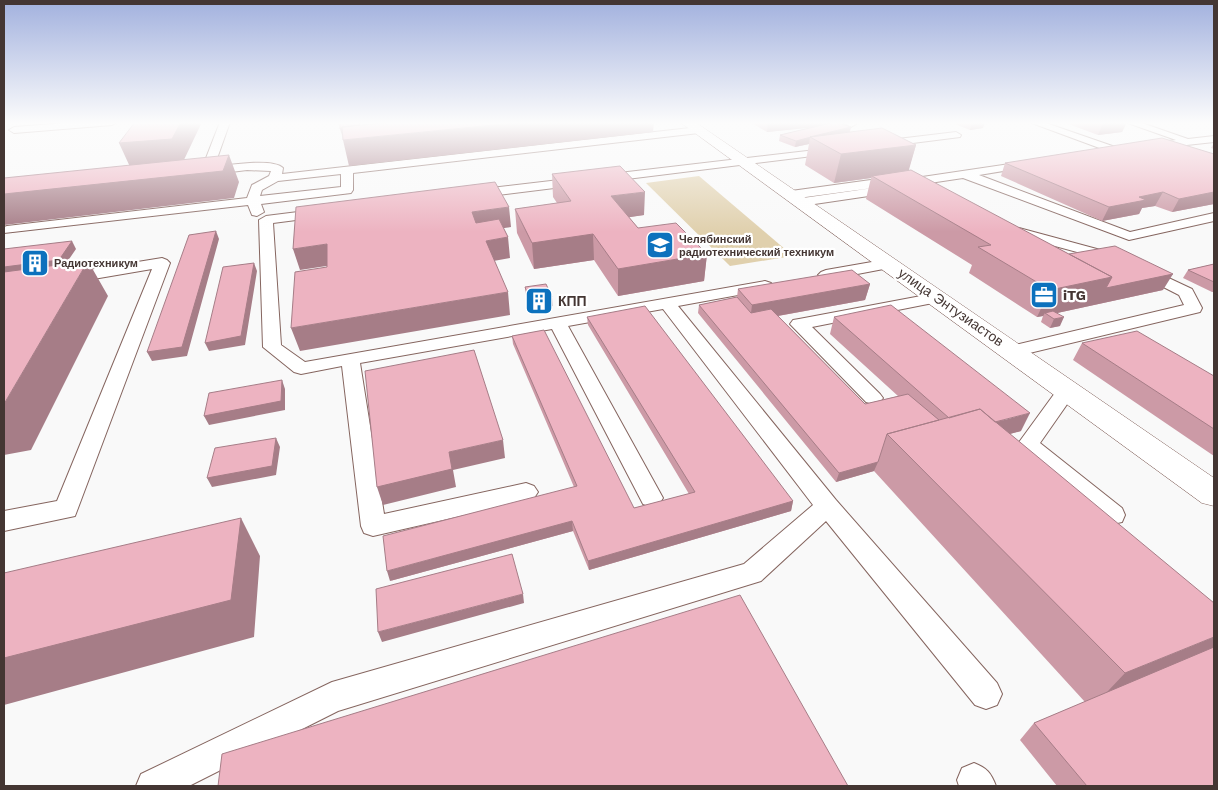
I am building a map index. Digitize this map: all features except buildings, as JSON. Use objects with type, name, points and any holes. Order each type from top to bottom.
[{"type":"main road","name":"улица Энтузиастов","points":[[739,159],[1214,494]]},
{"type":"lane","points":[[211,159],[207,171],[247,167],[277,168],[275,178]]},
{"type":"lane","points":[[335,211],[266,220],[257,213],[253,201],[256,188],[275,178],[440,159]]},
{"type":"lane","points":[[463,195],[767,159]]},
{"type":"lane","points":[[796,199],[889,189],[901,183],[1041,163]]},
{"type":"lane","points":[[7,230],[347,190],[347,171]]},
{"type":"lane","points":[[965,174],[1129,236],[1214,217]]},
{"type":"lane","points":[[917,181],[933,190]]},
{"type":"lane","points":[[266,220],[272,347],[301,368],[786,282]]},
{"type":"lane","points":[[1012,351],[1194,308],[1186,292],[1119,259],[1019,232]]},
{"type":"lane","points":[[4,520],[66,509],[162,263],[52,281]]},
{"type":"lane","points":[[804,278],[889,264]]},
{"type":"lane","points":[[874,398],[799,324],[937,298]]},
{"type":"lane","points":[[667,303],[827,506],[986,694]]},
{"type":"lane","points":[[557,323],[651,498]]},
{"type":"lane","points":[[350,359],[372,526],[526,492]]},
{"type":"lane","points":[[1067,390],[1028,446],[1114,515]]},
{"type":"lane","points":[[153,786],[332,697],[752,573],[827,506]]},
{"type":"shaded area","points":[[699,176],[793,256],[730,266],[646,183]]},
{"type":"place","name":"Челябинский радиотехнический техникум","points":[[660,245]]},
{"type":"place","name":"Радиотехникум","points":[[35,263]]},
{"type":"place","name":"iTG","points":[[1044,295]]},
{"type":"place","name":"КПП","points":[[539,301]]}]
